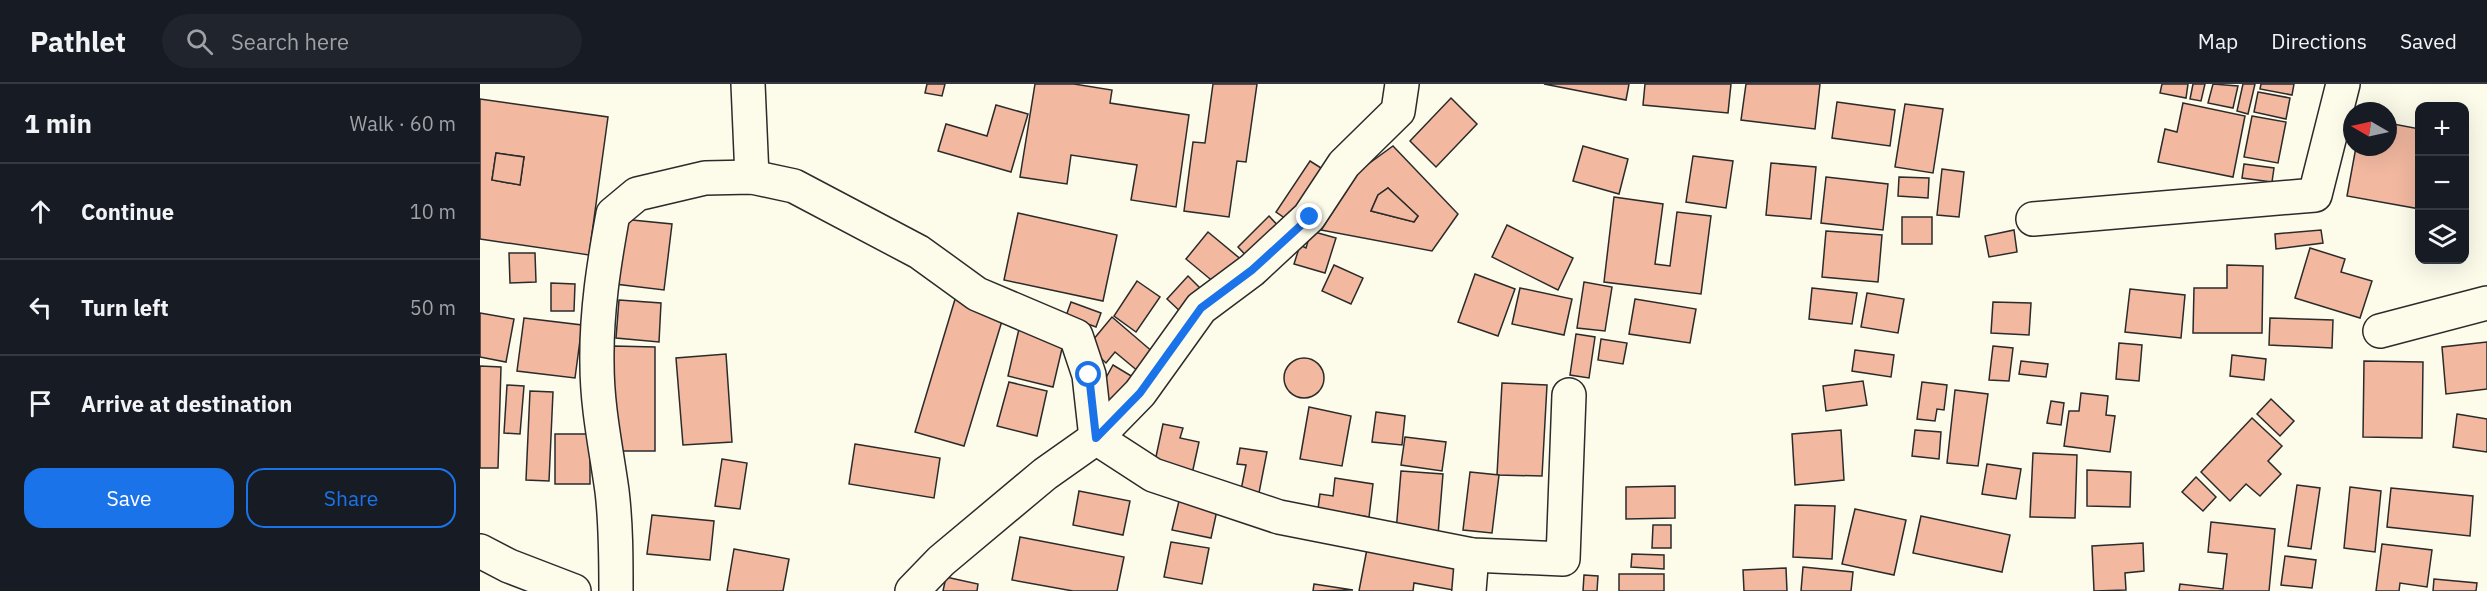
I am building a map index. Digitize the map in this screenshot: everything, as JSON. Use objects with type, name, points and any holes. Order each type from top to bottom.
[{"type":"street","points":[[748,84],[752,177]]},
{"type":"street","points":[[912,591],[941,561],[1045,474],[1096,438],[1140,393],[1201,308],[1252,270],[1310,217],[1344,164],[1398,111],[1402,84]]},
{"type":"street","points":[[2033,219],[2315,195],[2343,84]]},
{"type":"street","points":[[616,591],[612,490],[602,432],[597,363],[602,277],[613,214],[637,194],[705,178],[752,177],[794,186],[919,252],[977,294],[1076,336],[1089,375],[1096,438]]},
{"type":"street","points":[[2380,331],[2487,303]]},
{"type":"street","points":[[1096,438],[1153,475],[1279,517],[1472,555],[1563,559],[1569,394]]},
{"type":"street","points":[[480,551],[509,566],[574,591]]},
{"type":"street","points":[[1469,591],[1472,555]]},
{"type":"building","points":[[927,84],[945,84],[942,96],[925,93]]},
{"type":"building","points":[[1035,84],[1074,84],[1112,90],[1110,103],[1189,115],[1176,207],[1131,200],[1137,165],[1071,155],[1067,184],[1020,177]]},
{"type":"building","points":[[1213,84],[1257,84],[1246,162],[1237,161],[1229,217],[1184,211],[1193,142],[1205,143]]},
{"type":"building","points":[[1544,84],[1629,84],[1626,100]]},
{"type":"building","points":[[1645,84],[1731,84],[1728,113],[1643,105]]},
{"type":"building","points":[[1746,84],[1820,84],[1815,129],[1741,120]]},
{"type":"building","points":[[2162,84],[2188,84],[2186,98],[2160,93]]},
{"type":"building","points":[[2193,84],[2205,84],[2201,101],[2190,99]]},
{"type":"building","points":[[2213,84],[2238,86],[2233,108],[2208,103]]},
{"type":"building","points":[[2243,84],[2255,84],[2248,114],[2237,111]]},
{"type":"building","points":[[2261,84],[2294,84],[2292,95],[2260,89]]},
{"type":"building","points":[[2258,92],[2290,98],[2286,119],[2254,112]]},
{"type":"building","points":[[1451,98],[1477,124],[1436,167],[1410,141]]},
{"type":"building","points":[[480,99],[608,117],[589,255],[480,239]],"holes":[[[496,153],[524,157],[520,185],[492,180]]]},
{"type":"building","points":[[1837,102],[1895,110],[1890,146],[1832,138]]},
{"type":"building","points":[[2183,103],[2245,116],[2233,177],[2158,162],[2165,129],[2177,132]]},
{"type":"building","points":[[1905,104],[1943,109],[1933,173],[1895,167]]},
{"type":"building","points":[[996,105],[1028,114],[1011,172],[938,151],[946,124],[987,136]]},
{"type":"building","points":[[2252,116],[2286,122],[2278,163],[2244,157]]},
{"type":"building","points":[[2397,125],[2415,128],[2415,208],[2347,196],[2354,156],[2397,156]]},
{"type":"building","points":[[1393,146],[1458,214],[1432,251],[1321,230],[1360,170]],"holes":[[[1388,188],[1418,216],[1414,222],[1371,211],[1378,195]]]},
{"type":"building","points":[[1583,146],[1628,159],[1619,194],[1573,181]]},
{"type":"building","points":[[496,153],[524,157],[520,185],[492,180]]},
{"type":"building","points":[[1693,156],[1733,161],[1726,208],[1686,202]]},
{"type":"building","points":[[1310,161],[1329,173],[1295,225],[1276,212]]},
{"type":"building","points":[[1771,163],[1816,167],[1811,219],[1766,215]]},
{"type":"building","points":[[2244,164],[2274,168],[2272,182],[2242,178]]},
{"type":"building","points":[[1942,169],[1964,172],[1959,217],[1937,215]]},
{"type":"building","points":[[1826,177],[1888,184],[1883,230],[1821,223]]},
{"type":"building","points":[[1899,177],[1929,178],[1928,198],[1898,196]]},
{"type":"building","points":[[1388,188],[1418,216],[1414,222],[1371,211],[1378,195]]},
{"type":"building","points":[[1614,197],[1663,204],[1655,264],[1670,266],[1677,212],[1711,216],[1701,294],[1604,282]]},
{"type":"building","points":[[1018,213],[1117,235],[1103,301],[1004,280]]},
{"type":"building","points":[[1269,216],[1283,231],[1252,262],[1238,247]]},
{"type":"building","points":[[1902,217],[1932,217],[1932,244],[1902,244]]},
{"type":"building","points":[[622,219],[672,224],[664,290],[615,284]]},
{"type":"building","points":[[1507,225],[1573,258],[1558,290],[1492,257]]},
{"type":"building","points":[[2014,230],[2017,252],[1989,257],[1985,236]]},
{"type":"building","points":[[2321,230],[2323,243],[2276,249],[2275,234]]},
{"type":"building","points":[[1311,231],[1336,238],[1325,273],[1294,264],[1300,245],[1306,248]]},
{"type":"building","points":[[1826,231],[1882,235],[1878,282],[1822,277]]},
{"type":"building","points":[[1208,232],[1243,261],[1221,288],[1186,259]]},
{"type":"building","points":[[2310,248],[2345,259],[2341,272],[2372,281],[2360,318],[2295,298]]},
{"type":"building","points":[[509,253],[535,253],[536,282],[510,283]]},
{"type":"building","points":[[1334,265],[1363,278],[1351,304],[1322,291]]},
{"type":"building","points":[[2227,265],[2263,266],[2262,333],[2193,333],[2194,288],[2227,288]]},
{"type":"building","points":[[1475,274],[1515,289],[1498,336],[1458,322]]},
{"type":"building","points":[[1188,276],[1204,292],[1183,314],[1167,299]]},
{"type":"building","points":[[1137,281],[1160,297],[1136,332],[1114,316]]},
{"type":"building","points":[[1584,282],[1612,287],[1605,331],[1577,328]]},
{"type":"building","points":[[551,283],[575,284],[574,311],[551,311]]},
{"type":"building","points":[[1520,288],[1572,299],[1564,335],[1512,324]]},
{"type":"building","points":[[1812,288],[1857,293],[1852,324],[1809,319]]},
{"type":"building","points":[[2130,289],[2185,295],[2181,338],[2125,332]]},
{"type":"building","points":[[1867,293],[1904,299],[1898,333],[1861,327]]},
{"type":"building","points":[[956,296],[1005,311],[964,446],[915,432]]},
{"type":"building","points":[[1635,299],[1696,309],[1690,343],[1629,334]]},
{"type":"building","points":[[619,300],[661,303],[659,342],[616,338]]},
{"type":"building","points":[[1071,302],[1101,313],[1096,327],[1066,316]]},
{"type":"building","points":[[1993,302],[2031,303],[2029,335],[1991,333]]},
{"type":"building","points":[[480,313],[514,319],[506,362],[480,357]]},
{"type":"building","points":[[1112,317],[1154,353],[1139,372],[1115,352],[1106,363],[1088,346]]},
{"type":"building","points":[[524,318],[582,325],[575,378],[517,371]]},
{"type":"building","points":[[2270,318],[2333,320],[2332,348],[2269,345]]},
{"type":"building","points":[[1019,329],[1064,340],[1053,387],[1008,376]]},
{"type":"building","points":[[1576,334],[1595,337],[1589,378],[1570,375]]},
{"type":"building","points":[[1601,339],[1627,343],[1623,364],[1598,360]]},
{"type":"building","points":[[2487,342],[2487,389],[2446,394],[2442,347]]},
{"type":"building","points":[[2119,343],[2142,345],[2139,381],[2116,379]]},
{"type":"building","points":[[613,346],[655,347],[655,451],[613,451]]},
{"type":"building","points":[[1993,346],[2013,348],[2009,381],[1989,380]]},
{"type":"building","points":[[1855,350],[1894,355],[1891,377],[1852,371]]},
{"type":"building","points":[[726,354],[732,442],[683,445],[676,358]]},
{"type":"building","points":[[2232,355],[2266,359],[2264,380],[2230,376]]},
{"type":"building","points":[[1304,358],[1318,364],[1324,378],[1318,392],[1304,398],[1290,392],[1284,378],[1290,364]]},
{"type":"building","points":[[2021,361],[2048,364],[2046,377],[2019,374]]},
{"type":"building","points":[[2364,361],[2423,362],[2422,438],[2363,437]]},
{"type":"building","points":[[1113,365],[1138,380],[1121,408],[1097,394]]},
{"type":"building","points":[[480,366],[501,367],[498,468],[480,468]]},
{"type":"building","points":[[1863,381],[1867,405],[1826,411],[1823,386]]},
{"type":"building","points":[[1009,382],[1047,391],[1037,436],[997,426]]},
{"type":"building","points":[[1922,382],[1947,385],[1944,410],[1937,409],[1935,421],[1917,419]]},
{"type":"building","points":[[1502,383],[1547,385],[1542,476],[1497,475]]},
{"type":"building","points":[[507,385],[524,386],[520,434],[504,433]]},
{"type":"building","points":[[1955,390],[1988,394],[1978,466],[1947,463]]},
{"type":"building","points":[[530,391],[553,392],[549,481],[526,480]]},
{"type":"building","points":[[2081,393],[2108,396],[2106,415],[2115,416],[2110,452],[2064,446],[2069,411],[2079,411]]},
{"type":"building","points":[[2271,399],[2294,421],[2280,436],[2257,414]]},
{"type":"building","points":[[2051,401],[2064,403],[2061,425],[2047,423]]},
{"type":"building","points":[[1309,407],[1351,416],[1342,466],[1300,459]]},
{"type":"building","points":[[1376,412],[1405,416],[1402,445],[1372,442]]},
{"type":"building","points":[[2457,414],[2487,419],[2487,452],[2453,447]]},
{"type":"building","points":[[2252,418],[2282,446],[2268,461],[2281,474],[2260,496],[2246,484],[2230,501],[2201,472]]},
{"type":"building","points":[[1163,424],[1183,428],[1180,438],[1199,442],[1192,474],[1154,466]]},
{"type":"building","points":[[1841,430],[1844,480],[1795,485],[1792,434]]},
{"type":"building","points":[[1915,430],[1941,432],[1939,459],[1912,456]]},
{"type":"building","points":[[555,434],[590,434],[590,484],[555,484]]},
{"type":"building","points":[[1405,437],[1446,442],[1442,471],[1401,465]]},
{"type":"building","points":[[855,444],[940,458],[934,498],[849,484]]},
{"type":"building","points":[[1240,448],[1267,452],[1259,493],[1241,490],[1246,465],[1237,464]]},
{"type":"building","points":[[2033,453],[2077,455],[2075,518],[2030,517]]},
{"type":"building","points":[[722,459],[747,463],[740,509],[715,506]]},
{"type":"building","points":[[1987,464],[2021,469],[2016,499],[1982,494]]},
{"type":"building","points":[[2087,470],[2131,472],[2130,507],[2087,506]]},
{"type":"building","points":[[1401,471],[1443,474],[1438,535],[1396,532]]},
{"type":"building","points":[[1470,472],[1499,475],[1492,533],[1463,530]]},
{"type":"building","points":[[2196,477],[2216,497],[2203,511],[2182,492]]},
{"type":"building","points":[[1335,478],[1373,484],[1369,517],[1318,509],[1320,494],[1333,496]]},
{"type":"building","points":[[2297,485],[2320,488],[2311,549],[2288,546]]},
{"type":"building","points":[[1675,486],[1675,518],[1626,519],[1626,487]]},
{"type":"building","points":[[2350,487],[2381,491],[2375,552],[2344,548]]},
{"type":"building","points":[[2391,488],[2473,496],[2470,536],[2387,527]]},
{"type":"building","points":[[1079,491],[1130,501],[1123,535],[1073,525]]},
{"type":"building","points":[[1179,501],[1219,501],[1211,538],[1172,530]]},
{"type":"building","points":[[1795,505],[1835,506],[1832,559],[1793,557]]},
{"type":"building","points":[[1855,509],[1906,520],[1894,575],[1842,564]]},
{"type":"building","points":[[652,515],[714,521],[710,560],[647,554]]},
{"type":"building","points":[[1921,516],[2010,535],[2002,572],[1913,553]]},
{"type":"building","points":[[2211,522],[2275,529],[2269,591],[2179,591],[2180,584],[2223,589],[2227,554],[2208,552]]},
{"type":"building","points":[[1653,525],[1671,525],[1671,548],[1652,548]]},
{"type":"building","points":[[1020,537],[1124,557],[1117,591],[1073,591],[1012,580]]},
{"type":"building","points":[[1171,542],[1209,548],[1202,584],[1164,577]]},
{"type":"building","points":[[2143,543],[2144,571],[2125,573],[2126,590],[2094,591],[2092,546]]},
{"type":"building","points":[[2382,544],[2432,550],[2427,587],[2400,583],[2399,591],[2376,591]]},
{"type":"building","points":[[734,549],[789,559],[783,591],[727,591]]},
{"type":"building","points":[[1367,549],[1457,566],[1453,590],[1414,583],[1413,591],[1359,591]]},
{"type":"building","points":[[1632,554],[1664,555],[1664,569],[1631,567]]},
{"type":"building","points":[[2285,556],[2316,560],[2312,588],[2281,585]]},
{"type":"building","points":[[1803,567],[1853,572],[1851,591],[1801,591]]},
{"type":"building","points":[[1786,568],[1787,591],[1744,591],[1743,570]]},
{"type":"building","points":[[1619,574],[1664,574],[1664,591],[1619,591]]},
{"type":"building","points":[[1584,575],[1598,576],[1597,591],[1583,591]]},
{"type":"building","points":[[946,577],[978,584],[977,591],[943,591]]},
{"type":"building","points":[[2434,579],[2477,583],[2476,591],[2433,591]]},
{"type":"building","points":[[1314,584],[1353,590],[1313,591]]},
{"type":"route","points":[[1089,375],[1094,401],[1096,438],[1140,393],[1201,308],[1252,270],[1310,217]]}]
